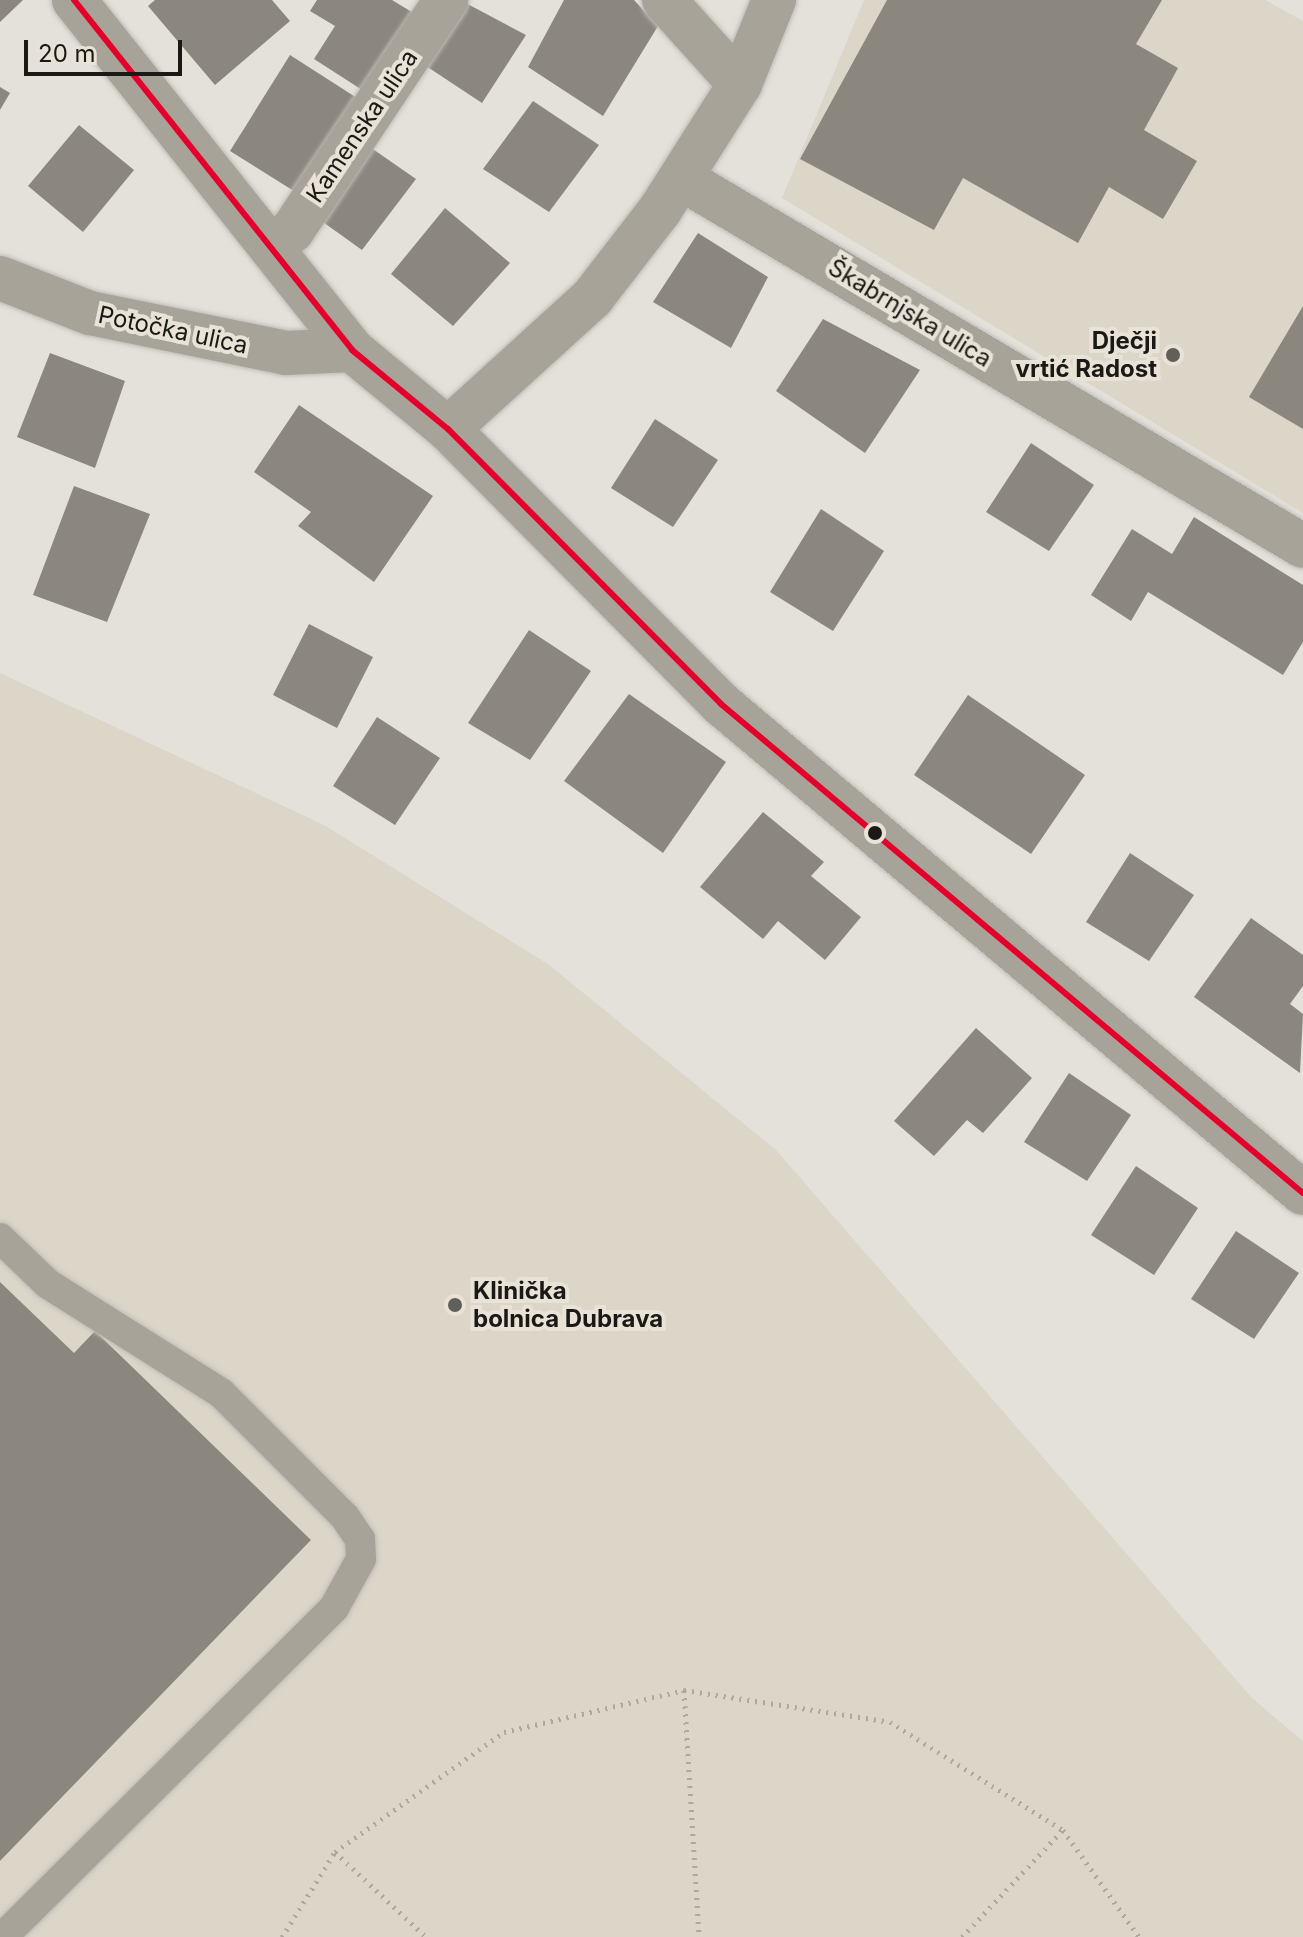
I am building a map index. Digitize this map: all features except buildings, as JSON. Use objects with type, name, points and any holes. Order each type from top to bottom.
[{"type":"street","points":[[74,0],[352,350],[448,429],[721,704],[1303,1193]]},
{"type":"street","name":"Kamenska ulica","points":[[271,245],[292,231],[446,0]]},
{"type":"street","points":[[664,0],[740,84]]},
{"type":"street","points":[[448,429],[592,298],[682,179],[740,84],[774,0]]},
{"type":"street","name":"Škabrnjska ulica","points":[[682,179],[1303,546]]},
{"type":"street","name":"Potočka ulica","points":[[0,278],[90,313],[286,353],[352,350]]},
{"type":"lane","points":[[0,1238],[48,1284],[221,1393],[345,1517],[360,1539],[361,1559],[334,1608],[3,1937]]},
{"type":"path","points":[[684,1690],[699,1937]]},
{"type":"path","points":[[282,1937],[335,1852],[504,1732],[684,1690],[890,1722],[1063,1830],[1139,1937]]},
{"type":"path","points":[[962,1937],[1063,1830]]},
{"type":"path","points":[[335,1852],[426,1937]]},
{"type":"shaded area","name":"Dječji vrtić Radost","points":[[864,0],[1265,0],[1303,21],[1303,513],[782,198]]},
{"type":"shaded area","name":"Klinička bolnica Dubrava","points":[[0,673],[324,825],[548,964],[776,1150],[1252,1698],[1303,1741],[1303,1937],[0,1937]]},
{"type":"transit line","points":[[74,0],[352,350],[448,429],[721,704],[1303,1193]]},
{"type":"place","name":"Dječji vrtić Radost","points":[[1173,355]]},
{"type":"place","name":"Klinička bolnica Dubrava","points":[[455,1305]]}]
